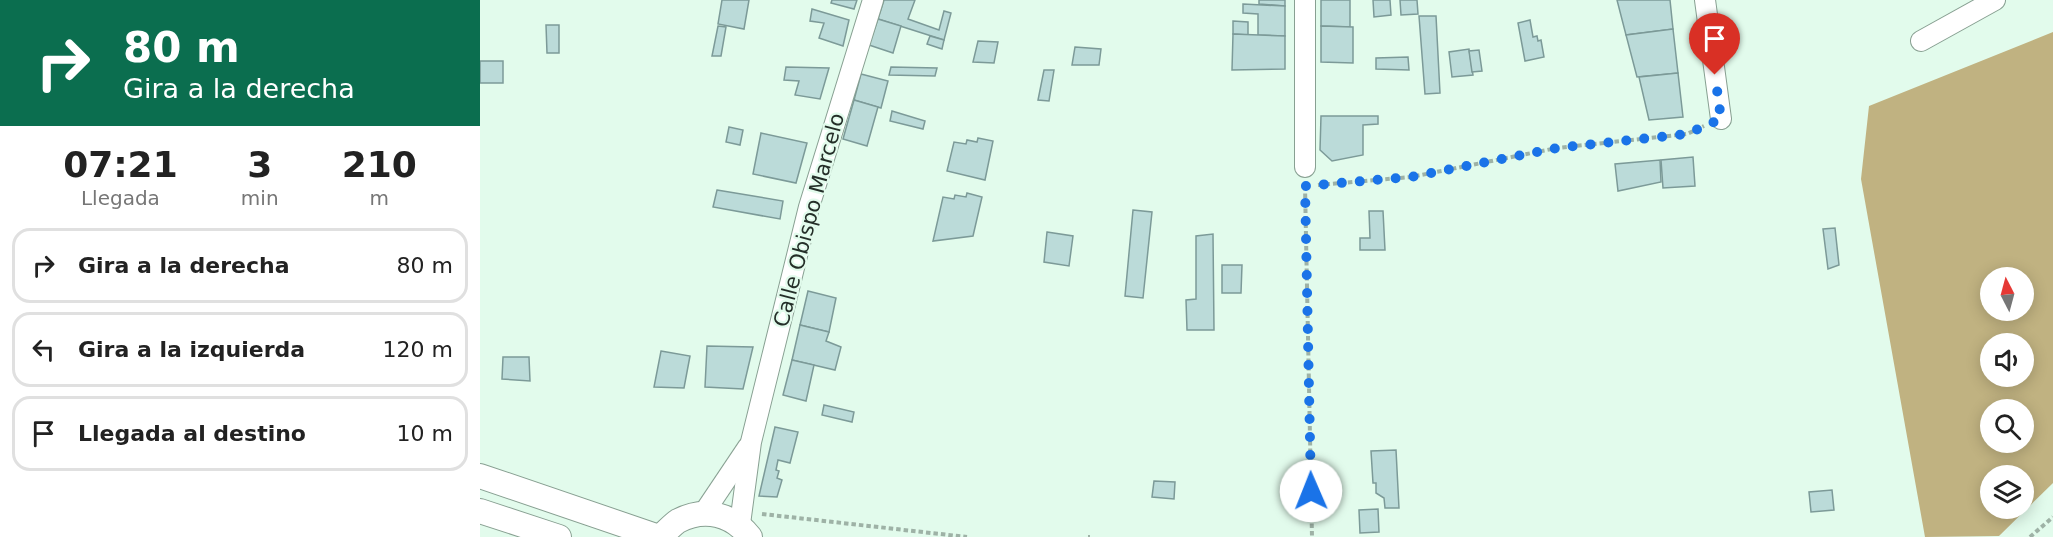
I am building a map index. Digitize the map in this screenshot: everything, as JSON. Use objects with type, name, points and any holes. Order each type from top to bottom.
[{"type":"street","name":"Calle Obispo Marcelo","points":[[744,524],[751,442],[809,207],[873,0]]},
{"type":"street","points":[[1305,0],[1305,177]]},
{"type":"street","points":[[1705,0],[1721,119]]},
{"type":"street","points":[[1921,41],[1995,0]]},
{"type":"street","name":"Calle Obispo Marcelo","points":[[703,514],[751,442]]},
{"type":"street","points":[[480,476],[660,537],[678,521],[703,514],[722,516],[744,524]]},
{"type":"street","points":[[480,511],[559,537]]},
{"type":"path","points":[[1312,537],[1305,177],[1411,177],[1557,148],[1687,134],[1721,119]]},
{"type":"path","points":[[2030,537],[2053,518]]},
{"type":"path","points":[[744,524],[967,537]]},
{"type":"shaded area","points":[[2053,32],[2053,483],[2034,502],[2034,465],[1980,465],[1980,519],[2016,519],[1999,536],[1925,537],[1861,179],[1869,106]]},
{"type":"building","points":[[722,0],[749,0],[744,29],[718,24]]},
{"type":"building","points":[[832,0],[857,0],[854,9],[831,3]]},
{"type":"building","points":[[884,0],[915,0],[908,19],[939,30],[944,11],[951,13],[944,40],[878,19]]},
{"type":"building","points":[[1259,0],[1285,0],[1285,6],[1259,4]]},
{"type":"building","points":[[1321,0],[1350,0],[1350,27],[1321,26]]},
{"type":"building","points":[[1373,0],[1390,0],[1391,15],[1374,17]]},
{"type":"building","points":[[1400,0],[1417,0],[1418,14],[1401,15]]},
{"type":"building","points":[[1617,0],[1670,0],[1673,29],[1626,35]]},
{"type":"building","points":[[1243,4],[1285,6],[1285,36],[1258,35],[1258,14],[1243,13]]},
{"type":"building","points":[[812,9],[849,20],[843,46],[819,38],[824,23],[810,21]]},
{"type":"building","points":[[1419,16],[1436,16],[1440,93],[1425,94]]},
{"type":"building","points":[[878,19],[901,26],[893,53],[869,45]]},
{"type":"building","points":[[1530,20],[1533,37],[1537,36],[1538,41],[1541,40],[1544,57],[1525,61],[1518,23]]},
{"type":"building","points":[[1233,21],[1248,22],[1248,35],[1233,34]]},
{"type":"building","points":[[546,25],[559,25],[559,53],[547,53]]},
{"type":"building","points":[[718,26],[726,27],[721,56],[712,56]]},
{"type":"building","points":[[1321,26],[1353,27],[1353,63],[1321,62]]},
{"type":"building","points":[[1673,29],[1678,73],[1637,77],[1626,35]]},
{"type":"building","points":[[1233,34],[1285,36],[1285,69],[1232,70]]},
{"type":"building","points":[[930,36],[944,40],[942,49],[927,44]]},
{"type":"building","points":[[978,41],[998,42],[994,63],[973,62]]},
{"type":"building","points":[[1075,47],[1101,49],[1099,65],[1072,65]]},
{"type":"building","points":[[1469,49],[1473,75],[1452,77],[1449,52]]},
{"type":"building","points":[[1479,50],[1482,71],[1472,72],[1469,51]]},
{"type":"building","points":[[1408,57],[1409,70],[1376,69],[1376,58]]},
{"type":"building","points":[[480,61],[503,61],[503,83],[480,83]]},
{"type":"building","points":[[786,67],[829,68],[820,99],[795,95],[799,81],[784,80]]},
{"type":"building","points":[[891,67],[937,68],[935,76],[889,75]]},
{"type":"building","points":[[1044,70],[1054,70],[1049,101],[1038,100]]},
{"type":"building","points":[[1678,73],[1683,117],[1649,120],[1639,77]]},
{"type":"building","points":[[861,74],[888,81],[881,108],[854,100]]},
{"type":"building","points":[[854,100],[878,107],[867,146],[843,139]]},
{"type":"building","points":[[892,111],[925,121],[923,129],[890,121]]},
{"type":"building","points":[[1321,116],[1378,116],[1378,124],[1363,125],[1363,155],[1332,161],[1320,150]]},
{"type":"building","points":[[729,127],[743,130],[740,145],[726,142]]},
{"type":"building","points":[[761,133],[807,143],[796,183],[753,174]]},
{"type":"building","points":[[978,138],[993,141],[985,180],[947,171],[954,142],[966,144],[967,140],[977,142]]},
{"type":"building","points":[[1693,157],[1695,186],[1663,188],[1661,160]]},
{"type":"building","points":[[1660,160],[1661,182],[1618,191],[1615,164]]},
{"type":"building","points":[[717,190],[783,201],[780,219],[713,207]]},
{"type":"building","points":[[967,193],[982,197],[973,236],[933,241],[943,197],[954,199],[955,195],[966,197]]},
{"type":"building","points":[[1133,210],[1152,212],[1143,298],[1125,296]]},
{"type":"building","points":[[1369,211],[1383,211],[1385,250],[1360,250],[1360,238],[1370,238]]},
{"type":"building","points":[[1835,228],[1839,265],[1828,269],[1823,229]]},
{"type":"building","points":[[1047,232],[1073,236],[1069,266],[1044,262]]},
{"type":"building","points":[[1213,234],[1214,330],[1187,330],[1186,300],[1196,299],[1196,236]]},
{"type":"building","points":[[1222,265],[1242,265],[1241,293],[1222,293]]},
{"type":"building","points":[[808,291],[836,298],[829,332],[800,325]]},
{"type":"building","points":[[800,325],[829,332],[826,341],[841,347],[835,370],[792,360]]},
{"type":"building","points":[[707,346],[753,347],[743,389],[705,387]]},
{"type":"building","points":[[661,351],[690,356],[684,388],[654,387]]},
{"type":"building","points":[[503,357],[529,357],[530,381],[502,379]]},
{"type":"building","points":[[792,360],[814,365],[806,401],[783,395]]},
{"type":"building","points":[[824,405],[854,412],[852,422],[822,415]]},
{"type":"building","points":[[775,427],[798,432],[790,463],[778,460],[777,478],[782,480],[777,497],[759,496]]},
{"type":"building","points":[[1396,450],[1399,508],[1385,508],[1384,498],[1376,493],[1376,483],[1373,483],[1371,451]]},
{"type":"building","points":[[1154,481],[1175,482],[1174,499],[1152,497]]},
{"type":"building","points":[[1832,490],[1834,510],[1811,512],[1809,492]]},
{"type":"building","points":[[1378,509],[1379,532],[1360,533],[1359,510]]},
{"type":"route","points":[[1311,491],[1305,186],[1411,177],[1557,148],[1687,134],[1721,119],[1715,75]]}]
